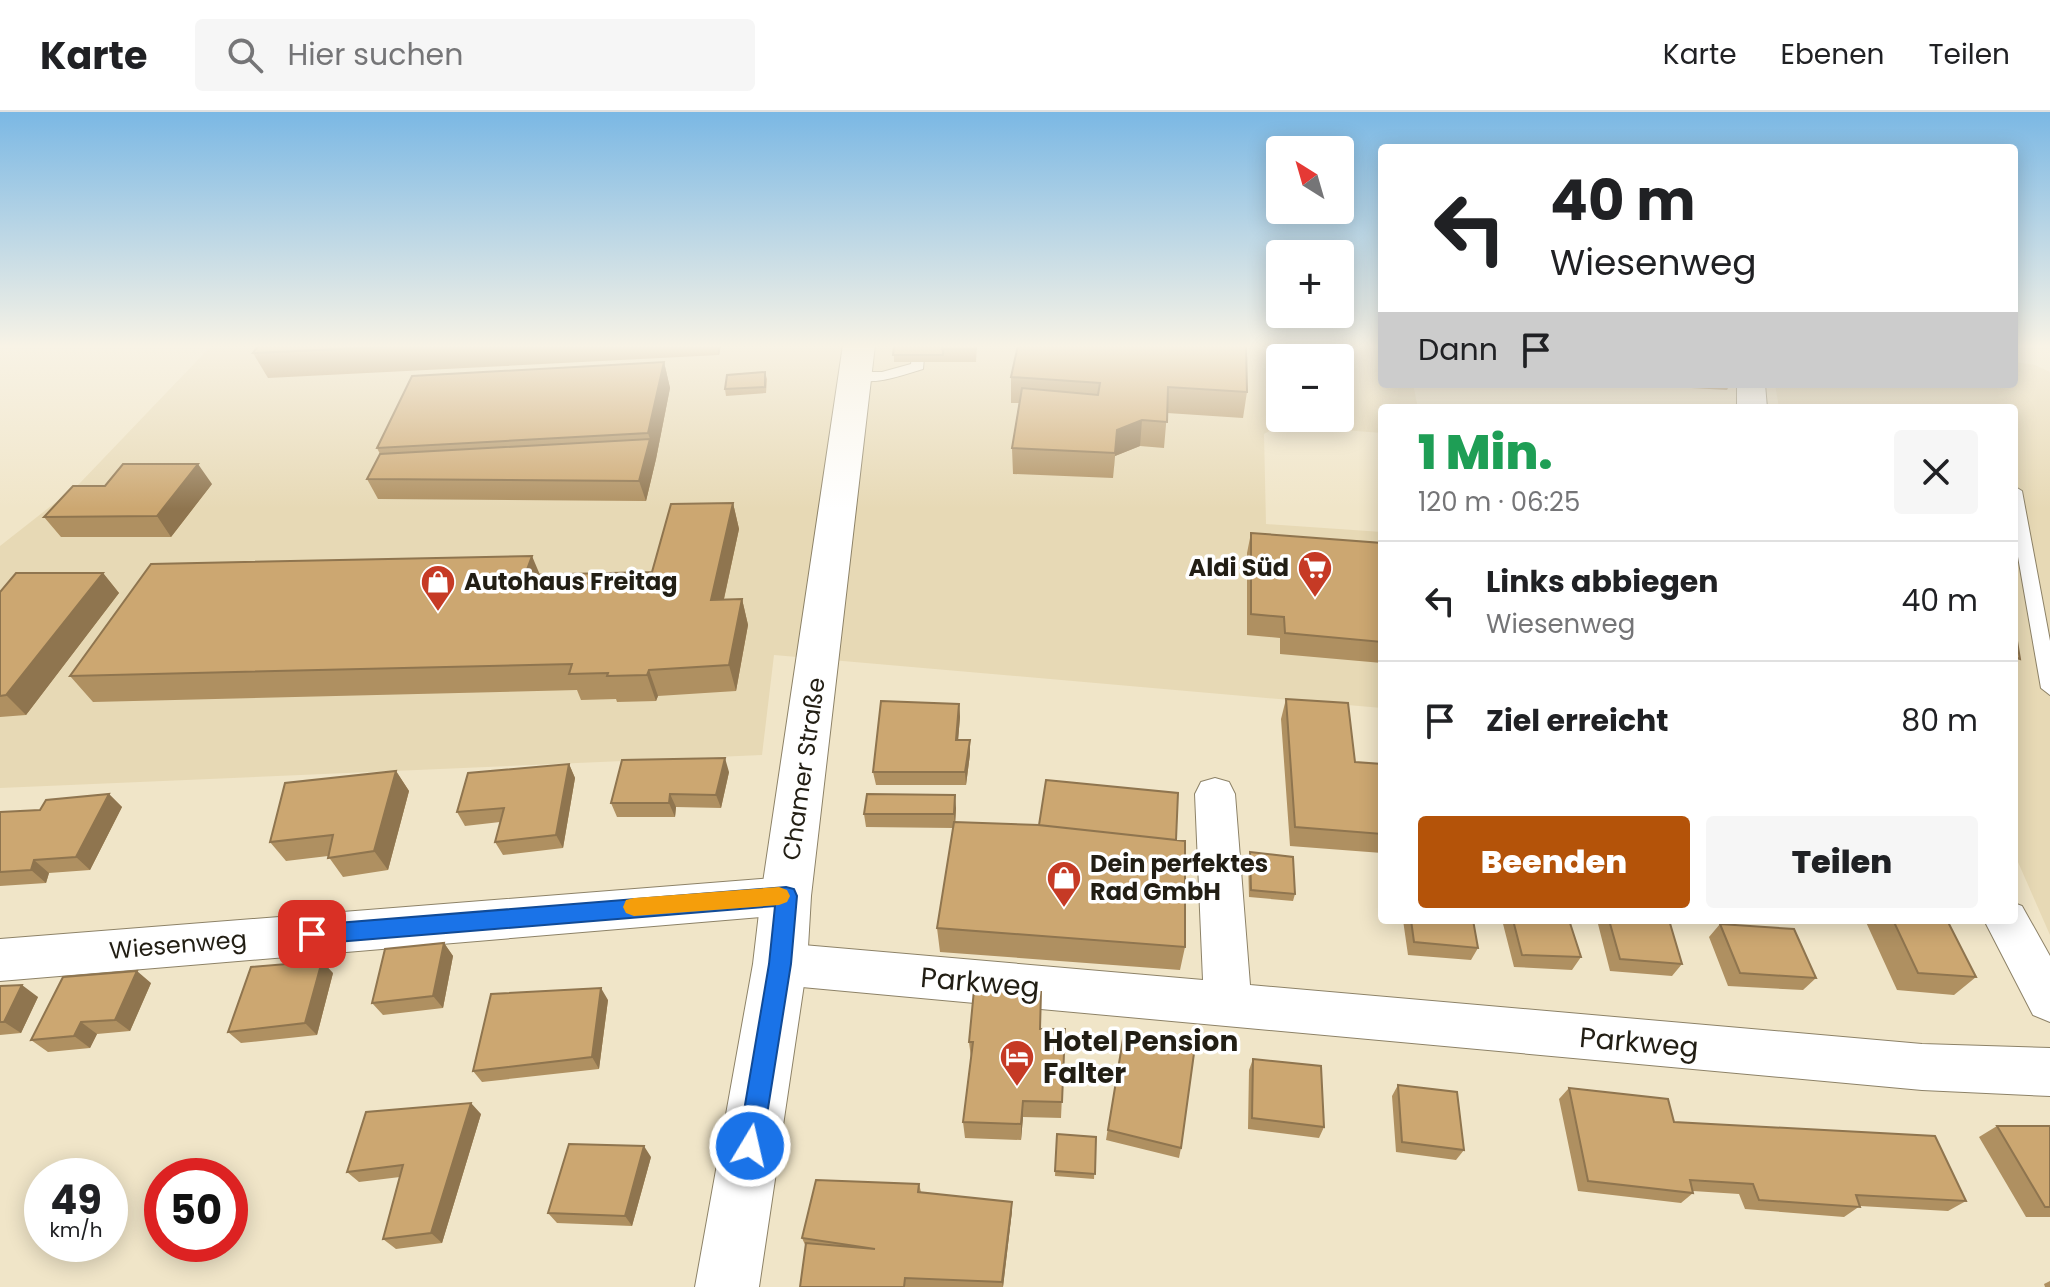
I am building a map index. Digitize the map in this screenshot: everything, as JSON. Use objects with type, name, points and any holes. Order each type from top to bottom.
[{"type":"main road","name":"Chamer Straße","points":[[727,1287],[780,964],[786,896],[852,400]]},
{"type":"street","points":[[1215,794],[1228,1005]]},
{"type":"street","name":"Wiesenweg","points":[[0,960],[786,896]]},
{"type":"street","points":[[2008,924],[2050,1000]]},
{"type":"street","name":"Parkweg","points":[[780,964],[1922,1067],[2050,1072]]},
{"type":"lane","points":[[2018,513],[2050,688]]},
{"type":"shaded area","points":[[160,400],[1266,400],[1266,524],[1378,532],[1378,708],[774,655],[762,755],[0,788],[0,546],[79,484]]},
{"type":"shaded area","points":[[1354,400],[1416,400],[1417,404],[1378,404],[1378,433],[1354,431]]},
{"type":"shaded area","points":[[1778,400],[2050,400],[2050,935],[2018,862],[2018,404],[1778,404]]},
{"type":"building","points":[[400,400],[655,400],[648,433],[377,448]]},
{"type":"building","points":[[1020,400],[1168,400],[1167,422],[1142,420],[1117,430],[1115,453],[1012,448]]},
{"type":"building","points":[[650,439],[639,481],[367,479],[380,454]]},
{"type":"building","points":[[123,464],[198,464],[157,516],[44,517],[73,486],[105,486]]},
{"type":"building","name":"Autohaus Freitag","points":[[733,503],[711,600],[742,599],[729,665],[649,670],[647,675],[607,676],[608,673],[569,674],[572,664],[70,676],[151,564],[532,556],[525,575],[652,572],[671,504]]},
{"type":"building","name":"Aldi Süd","points":[[1251,533],[1378,543],[1378,642],[1285,633],[1284,617],[1251,614]]},
{"type":"building","points":[[16,573],[103,573],[6,695],[0,696],[0,592]]},
{"type":"building","points":[[1286,699],[1348,703],[1355,762],[1378,764],[1378,834],[1295,827]]},
{"type":"building","points":[[881,701],[959,704],[956,740],[970,740],[965,772],[873,772]]},
{"type":"building","points":[[725,758],[716,795],[670,794],[669,803],[611,803],[622,760]]},
{"type":"building","points":[[569,764],[556,835],[495,842],[504,808],[457,812],[468,773]]},
{"type":"building","points":[[396,771],[374,851],[328,858],[333,835],[270,842],[285,783]]},
{"type":"building","points":[[1046,780],[1178,793],[1176,840],[1039,825]]},
{"type":"building","points":[[109,794],[76,857],[34,860],[31,870],[0,872],[0,812],[40,810],[46,800]]},
{"type":"building","points":[[867,794],[955,795],[954,814],[864,814]]},
{"type":"building","name":"Dein perfektes Rad GmbH","points":[[954,822],[1039,825],[1185,841],[1185,947],[937,928]]},
{"type":"building","points":[[1250,852],[1293,857],[1295,894],[1251,890]]},
{"type":"building","points":[[1412,924],[1474,924],[1478,948],[1414,942]]},
{"type":"building","points":[[1514,924],[1570,924],[1581,957],[1522,955]]},
{"type":"building","points":[[1610,924],[1670,924],[1682,964],[1620,959]]},
{"type":"building","points":[[1720,924],[1794,929],[1816,978],[1740,973]]},
{"type":"building","points":[[1895,924],[1949,924],[1976,977],[1918,973]]},
{"type":"building","points":[[444,943],[433,996],[372,1003],[385,949]]},
{"type":"building","points":[[322,961],[305,1023],[228,1032],[251,967]]},
{"type":"building","points":[[137,971],[115,1020],[81,1022],[74,1036],[31,1040],[63,977]]},
{"type":"building","points":[[22,985],[4,1022],[0,1022],[0,986]]},
{"type":"building","points":[[601,988],[592,1057],[473,1071],[491,994]]},
{"type":"building","name":"Hotel Pension Falter","points":[[974,990],[1041,992],[1040,1029],[1065,1029],[1062,1102],[1023,1101],[1021,1124],[963,1122],[973,1042],[969,1042]]},
{"type":"building","points":[[1124,1033],[1195,1046],[1181,1148],[1108,1130]]},
{"type":"building","points":[[1253,1059],[1321,1066],[1324,1127],[1252,1118]]},
{"type":"building","points":[[1398,1085],[1457,1092],[1464,1150],[1402,1142]]},
{"type":"building","points":[[1569,1088],[1668,1099],[1674,1122],[1935,1136],[1966,1201],[1856,1195],[1860,1207],[1759,1200],[1753,1184],[1690,1180],[1693,1193],[1588,1181]]},
{"type":"building","points":[[471,1103],[431,1233],[383,1239],[403,1165],[347,1172],[366,1112]]},
{"type":"building","points":[[1997,1126],[2050,1126],[2050,1207],[2045,1207]]},
{"type":"building","points":[[1057,1134],[1096,1137],[1095,1174],[1055,1171]]},
{"type":"building","points":[[569,1144],[644,1146],[625,1216],[548,1213]]},
{"type":"building","points":[[816,1180],[919,1184],[918,1192],[1012,1202],[1002,1282],[905,1278],[904,1287],[800,1287],[806,1243],[875,1249],[802,1238]]},
{"type":"slow traffic","points":[[634,907],[779,896]]},
{"type":"place","name":"Aldi Süd","points":[[1315,599]]},
{"type":"place","name":"Autohaus Freitag","points":[[438,613]]},
{"type":"place","name":"Dein perfektes Rad GmbH","points":[[1064,909]]},
{"type":"place","name":"Hotel Pension Falter","points":[[1017,1088]]},
{"type":"route","points":[[312,934],[786,896],[780,964],[750,1146]]}]
